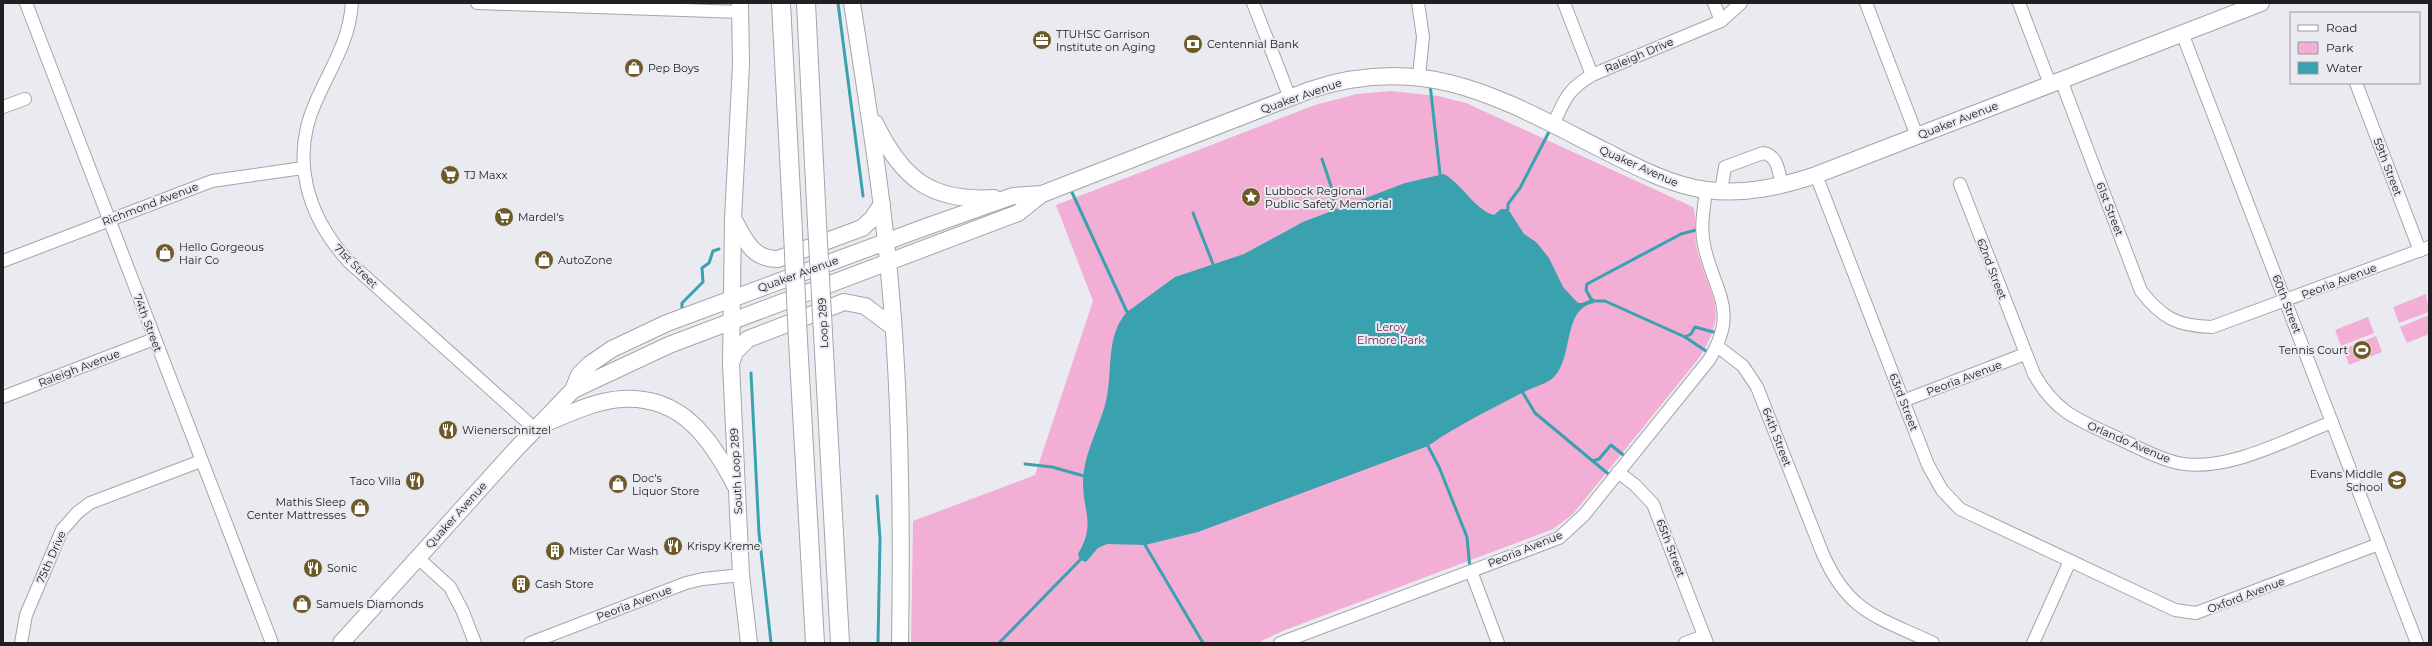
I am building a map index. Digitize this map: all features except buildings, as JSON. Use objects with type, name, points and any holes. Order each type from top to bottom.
[{"type":"highway","points":[[782,3],[798,341],[815,643]]},
{"type":"highway","name":"Loop 289","points":[[806,3],[840,643]]},
{"type":"main road","points":[[852,3],[882,204],[893,327],[901,544],[900,643]]},
{"type":"main road","name":"Quaker Avenue","points":[[341,643],[534,428],[573,390],[606,376],[636,358],[1018,213],[1042,194],[1332,83],[1352,79],[1394,75],[1419,76],[1456,83],[1489,94],[1664,179],[1713,190],[1738,192],[1782,186],[1816,175],[2261,3]]},
{"type":"main road","name":"South Loop 289","points":[[740,8],[741,65],[733,219],[731,364],[741,575],[749,643]]},
{"type":"main road","points":[[868,109],[892,155],[904,170],[928,188],[951,197],[968,199],[1013,196]]},
{"type":"main road","name":"Quaker Avenue","points":[[573,390],[579,375],[590,364],[612,349],[653,329],[1013,196],[1042,194]]},
{"type":"main road","points":[[733,219],[748,246],[759,256],[768,259],[778,259],[862,228],[872,219],[882,204]]},
{"type":"main road","points":[[731,364],[735,352],[748,339],[844,302],[865,306],[893,327]]},
{"type":"main road","points":[[534,428],[585,408],[622,399],[658,403],[678,412],[699,428],[716,450],[737,488]]},
{"type":"street","name":"74th Street","points":[[26,3],[272,643]]},
{"type":"street","name":"71st Street","points":[[352,3],[347,36],[341,52],[311,114],[304,143],[303,168],[313,209],[328,237],[339,251],[369,281],[534,428]]},
{"type":"street","points":[[477,3],[740,8]]},
{"type":"street","points":[[1253,3],[1290,98]]},
{"type":"street","points":[[1418,3],[1423,37],[1419,76]]},
{"type":"street","points":[[1564,3],[1592,75]]},
{"type":"street","points":[[1714,3],[1721,21]]},
{"type":"street","name":"Raleigh Drive","points":[[1553,125],[1565,98],[1575,85],[1592,75],[1721,21],[1741,3]]},
{"type":"street","points":[[1866,3],[1917,136]]},
{"type":"street","name":"61st Street","points":[[2019,3],[2056,82],[2142,291],[2164,316],[2179,323]]},
{"type":"street","name":"60th Street","points":[[2182,34],[2417,643]]},
{"type":"street","name":"59th Street","points":[[2356,84],[2425,249]]},
{"type":"street","points":[[3,107],[25,99]]},
{"type":"street","points":[[1717,346],[1724,317],[1723,303],[1704,246],[1702,231],[1713,190],[1725,167],[1763,153],[1769,154],[1775,160],[1782,186]]},
{"type":"street","name":"Richmond Avenue","points":[[3,261],[212,181],[303,168]]},
{"type":"street","name":"63rd Street","points":[[1816,175],[1934,478],[1950,499],[1960,509],[2070,561]]},
{"type":"street","name":"62nd Street","points":[[1960,184],[2025,354]]},
{"type":"street","name":"Peoria Avenue","points":[[2179,323],[2212,327],[2286,302],[2425,249]]},
{"type":"street","name":"Raleigh Avenue","points":[[3,397],[154,339]]},
{"type":"street","name":"Peoria Avenue","points":[[1280,643],[1558,538],[1567,532],[1709,360],[1717,346]]},
{"type":"street","name":"64th Street","points":[[1717,346],[1743,366],[1757,387],[1822,552],[1832,575],[1841,590],[1860,607],[1878,618],[1934,643]]},
{"type":"street","name":"Peoria Avenue","points":[[1903,401],[2025,354]]},
{"type":"street","name":"Orlando Avenue","points":[[2025,354],[2044,393],[2060,408],[2080,421],[2178,463],[2217,463],[2236,459],[2332,422]]},
{"type":"street","name":"75th Drive","points":[[21,643],[26,615],[62,530],[69,520],[90,503],[201,460]]},
{"type":"street","name":"65th Street","points":[[1618,472],[1635,485],[1653,504],[1706,639]]},
{"type":"street","name":"Oxford Avenue","points":[[2070,561],[2174,610],[2196,613],[2379,544]]},
{"type":"street","points":[[418,558],[450,587],[460,605],[475,643]]},
{"type":"street","points":[[2033,643],[2070,561]]},
{"type":"street","points":[[1471,571],[1498,643]]},
{"type":"street","name":"Peoria Avenue","points":[[530,643],[686,583],[703,579],[741,575]]},
{"type":"street","points":[[1685,643],[1706,639]]},
{"type":"green space","name":"Leroy Elmore Park","points":[[1391,91],[1438,96],[1466,103],[1693,207],[1697,249],[1711,292],[1716,315],[1709,341],[1699,358],[1573,514],[1553,529],[1285,630],[1257,643],[911,643],[913,521],[1035,475],[1093,301],[1056,205],[1315,105],[1357,94]]},
{"type":"green space","points":[[2426,294],[2429,312],[2399,323],[2393,307]]},
{"type":"green space","points":[[2429,315],[2429,334],[2407,343],[2400,327]]},
{"type":"green space","name":"Tennis Court","points":[[2368,317],[2374,333],[2341,346],[2335,330]]},
{"type":"green space","name":"Tennis Court","points":[[2376,336],[2382,352],[2349,365],[2343,349]]},
{"type":"water","points":[[1444,174],[1451,178],[1475,203],[1487,212],[1494,215],[1501,209],[1508,209],[1524,234],[1536,242],[1549,258],[1563,287],[1578,303],[1594,298],[1594,303],[1584,307],[1577,314],[1564,358],[1554,377],[1548,382],[1528,390],[1451,431],[1428,446],[1198,532],[1145,545],[1107,544],[1098,548],[1086,562],[1080,560],[1078,554],[1083,544],[1087,526],[1083,481],[1084,471],[1108,393],[1112,345],[1115,333],[1127,312],[1175,277],[1244,254],[1303,222],[1405,183]]},
{"type":"waterway","points":[[838,3],[863,196]]},
{"type":"waterway","points":[[1430,84],[1440,174]]},
{"type":"waterway","points":[[1508,209],[1508,204],[1520,188],[1551,128]]},
{"type":"waterway","points":[[1322,159],[1331,186],[1335,210]]},
{"type":"waterway","points":[[1070,188],[1127,312]]},
{"type":"waterway","points":[[1193,213],[1213,264]]},
{"type":"waterway","points":[[1591,299],[1586,290],[1587,284],[1681,234],[1700,229]]},
{"type":"waterway","points":[[682,308],[682,303],[703,282],[702,268],[709,263],[713,251],[719,249]]},
{"type":"waterway","points":[[1595,301],[1605,301],[1685,337],[1709,353]]},
{"type":"waterway","points":[[1685,337],[1691,334],[1695,327],[1717,333]]},
{"type":"waterway","points":[[751,373],[759,533],[771,643]]},
{"type":"waterway","points":[[1523,393],[1535,413],[1612,477]]},
{"type":"waterway","points":[[1593,461],[1599,459],[1611,445],[1627,458]]},
{"type":"waterway","points":[[1428,446],[1439,467],[1467,537],[1470,569]]},
{"type":"waterway","points":[[1025,464],[1052,467],[1084,476]]},
{"type":"waterway","points":[[877,496],[880,539],[878,643]]},
{"type":"waterway","points":[[1145,545],[1203,643]]},
{"type":"waterway","points":[[999,643],[1080,560]]},
{"type":"place","name":"TTUHSC Garrison Institute on Aging","points":[[1042,40]]},
{"type":"place","name":"Centennial Bank","points":[[1193,44]]},
{"type":"place","name":"Pep Boys","points":[[634,68]]},
{"type":"place","name":"TJ Maxx","points":[[450,175]]},
{"type":"place","name":"Lubbock Regional Public Safety Memorial","points":[[1251,197]]},
{"type":"place","name":"Mardel's","points":[[504,217]]},
{"type":"place","name":"Hello Gorgeous Hair Co","points":[[165,253]]},
{"type":"place","name":"AutoZone","points":[[544,260]]},
{"type":"place","name":"Tennis Court","points":[[2362,350]]},
{"type":"place","name":"Wienerschnitzel","points":[[448,430]]},
{"type":"place","name":"Evans Middle School","points":[[2397,480]]},
{"type":"place","name":"Taco Villa","points":[[415,481]]},
{"type":"place","name":"Doc's Liquor Store","points":[[618,484]]},
{"type":"place","name":"Mathis Sleep Center Mattresses","points":[[360,508]]},
{"type":"place","name":"Krispy Kreme","points":[[673,546]]},
{"type":"place","name":"Mister Car Wash","points":[[555,551]]},
{"type":"place","name":"Sonic","points":[[313,568]]},
{"type":"place","name":"Cash Store","points":[[521,584]]},
{"type":"place","name":"Samuels Diamonds","points":[[302,604]]}]
